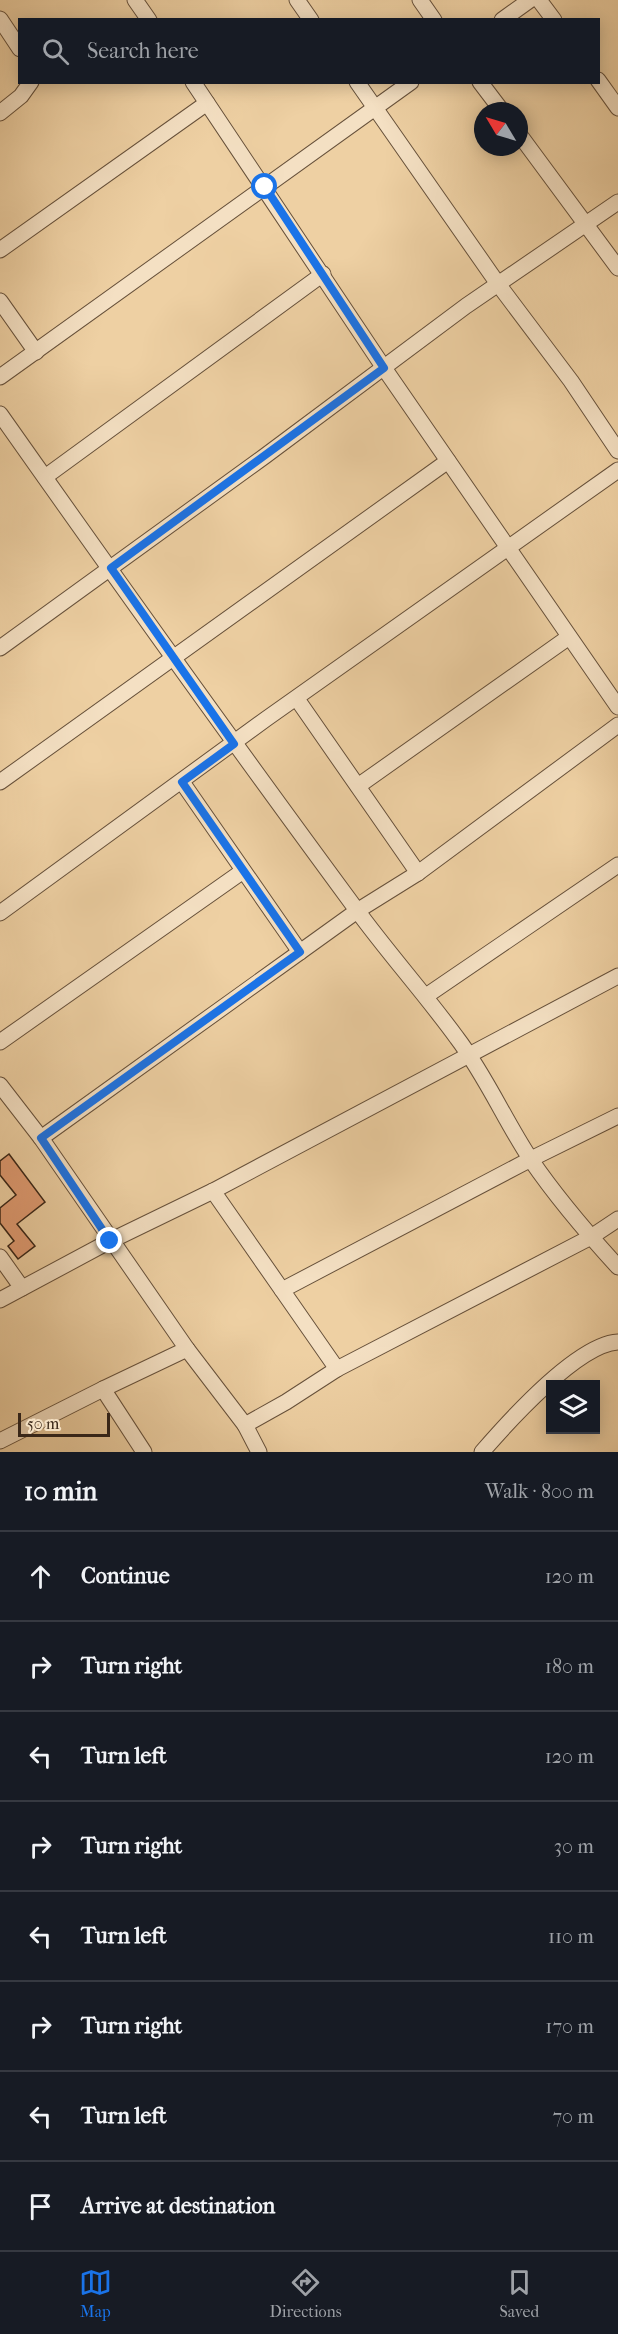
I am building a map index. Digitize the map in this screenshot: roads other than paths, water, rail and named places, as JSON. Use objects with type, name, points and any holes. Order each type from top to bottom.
[{"type":"street","points":[[135,0],[148,18]]},
{"type":"street","points":[[297,0],[310,18]]},
{"type":"street","points":[[420,0],[433,18]]},
{"type":"street","points":[[505,18],[530,0]]},
{"type":"street","points":[[539,0],[552,18]]},
{"type":"street","points":[[0,19],[18,46]]},
{"type":"street","points":[[600,83],[618,108]]},
{"type":"street","points":[[0,112],[21,96],[29,84]]},
{"type":"street","points":[[194,84],[384,368],[618,707]]},
{"type":"street","points":[[358,84],[498,284],[571,381],[618,450]]},
{"type":"street","points":[[0,377],[408,84]]},
{"type":"street","points":[[482,84],[495,102]]},
{"type":"street","points":[[0,250],[207,103]]},
{"type":"street","points":[[528,146],[618,268]]},
{"type":"street","points":[[0,648],[498,284],[618,202]]},
{"type":"street","points":[[45,477],[323,274]]},
{"type":"street","points":[[0,301],[36,352]]},
{"type":"street","points":[[0,414],[174,656],[234,744],[357,911],[426,996],[470,1055],[531,1159],[591,1237],[618,1267]]},
{"type":"street","points":[[0,782],[448,461]]},
{"type":"street","points":[[2,907],[182,782],[618,470]]},
{"type":"street","points":[[358,786],[569,637]]},
{"type":"street","points":[[297,699],[418,873]]},
{"type":"street","points":[[41,1138],[357,911],[418,873],[618,725]]},
{"type":"street","points":[[182,782],[300,952]]},
{"type":"street","points":[[426,996],[618,865]]},
{"type":"street","points":[[0,1042],[243,871]]},
{"type":"street","points":[[0,1300],[110,1241],[213,1191],[618,976]]},
{"type":"street","points":[[0,1085],[41,1138],[110,1241],[187,1349],[245,1425],[259,1452]]},
{"type":"street","points":[[282,1290],[531,1159],[618,1116]]},
{"type":"street","points":[[213,1191],[336,1369]]},
{"type":"street","points":[[245,1425],[286,1402],[336,1369],[591,1237],[618,1219]]},
{"type":"street","points":[[0,1257],[22,1288]]},
{"type":"street","points":[[482,1452],[507,1423],[561,1374],[588,1353],[610,1342],[618,1342]]},
{"type":"street","points":[[0,1440],[187,1349]]},
{"type":"street","points":[[103,1389],[144,1452]]}]
